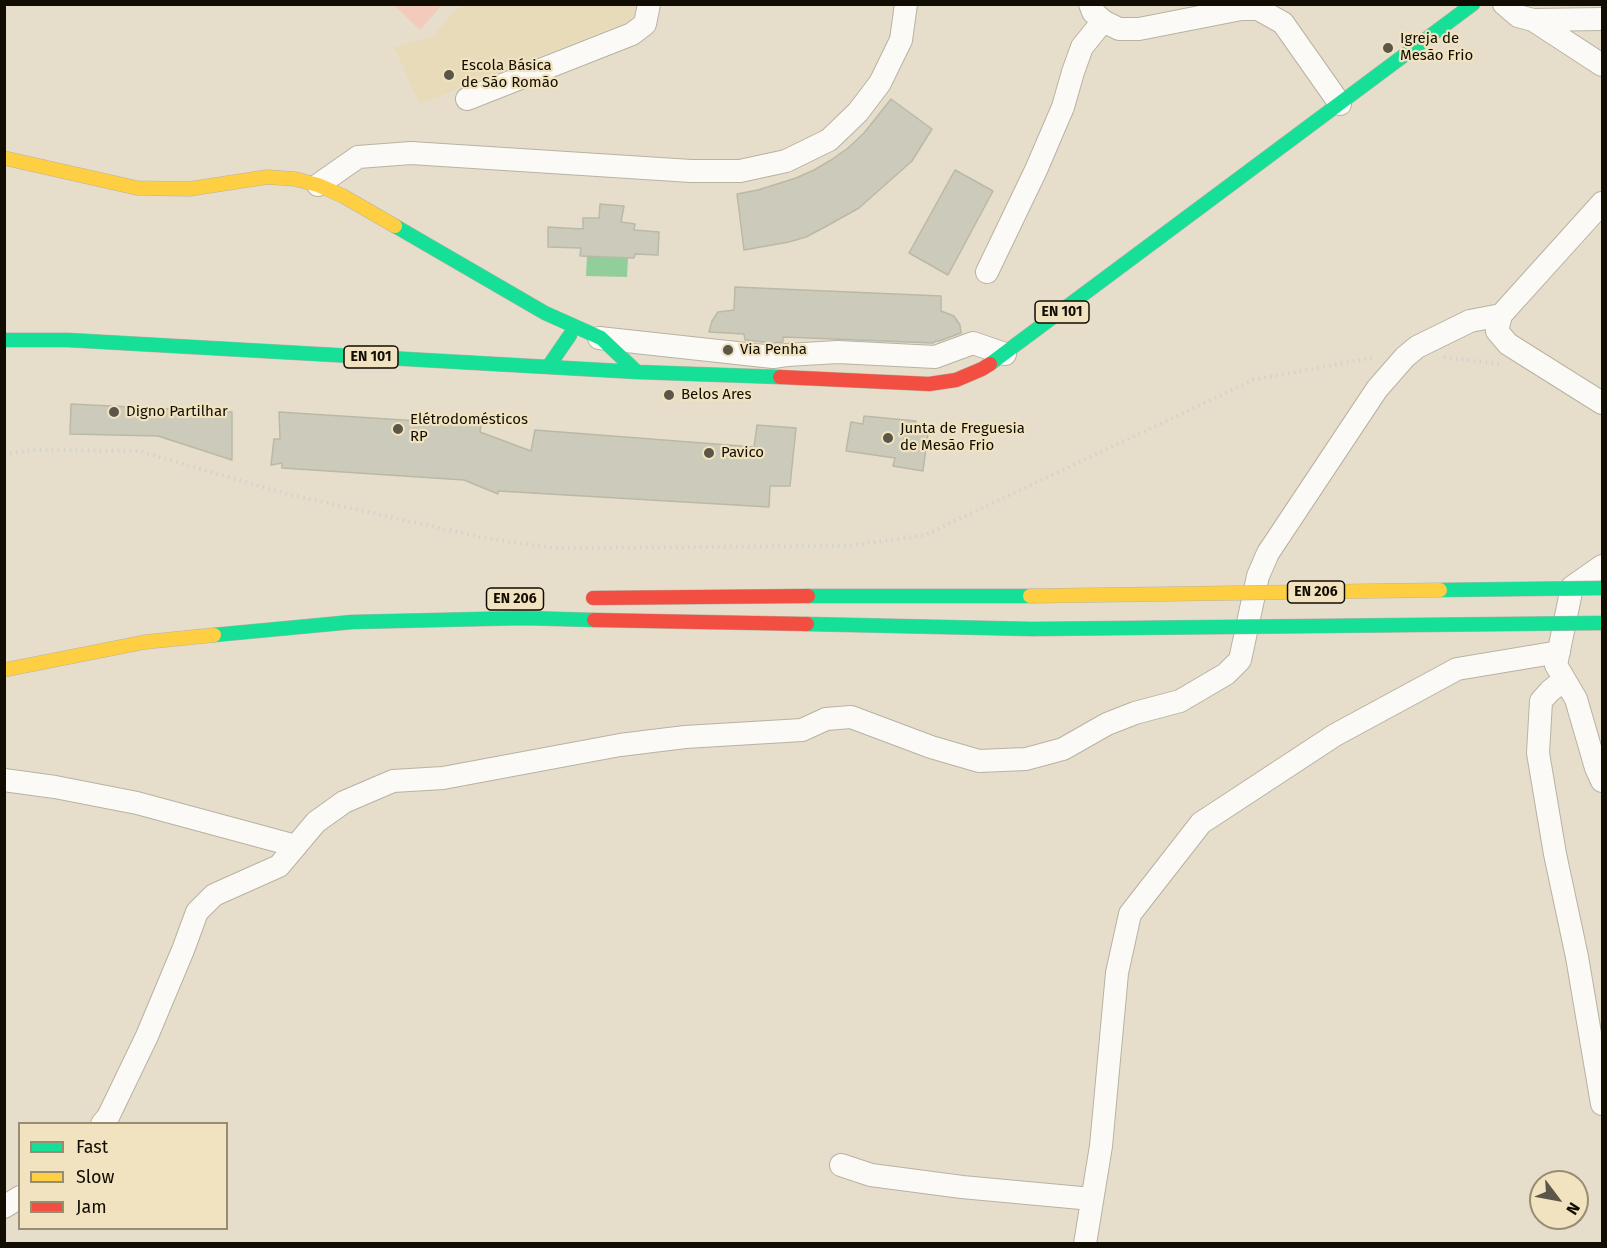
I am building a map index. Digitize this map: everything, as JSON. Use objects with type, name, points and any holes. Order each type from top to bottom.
[{"type":"main road","name":"EN 101","points":[[4,340],[68,340],[548,367],[575,352],[637,372],[929,384],[956,380],[982,369],[1005,354],[1473,4]]},
{"type":"main road","points":[[4,158],[137,188],[189,189],[267,177],[295,179],[318,185],[343,196],[545,313],[601,339],[637,372]]},
{"type":"main road","points":[[545,313],[575,352],[548,367]]},
{"type":"main road","name":"EN 206","points":[[576,598],[1029,596],[1602,588]]},
{"type":"main road","points":[[61,645],[117,634],[352,608]]},
{"type":"main road","name":"EN 206","points":[[4,670],[145,642],[352,622],[524,618],[1032,629],[1602,623]]},
{"type":"street","points":[[467,99],[632,34],[645,24],[649,4]]},
{"type":"street","points":[[318,185],[358,157],[411,153],[691,171],[740,171],[786,161],[829,140],[858,112],[880,83],[901,40],[906,4]]},
{"type":"street","points":[[1504,4],[1518,16],[1533,20],[1602,19]]},
{"type":"street","points":[[987,272],[1036,170],[1063,107],[1073,72],[1096,13],[1119,29],[1139,30],[1241,9],[1258,9],[1283,23],[1340,104]]},
{"type":"street","points":[[1533,20],[1602,65]]},
{"type":"street","points":[[1602,204],[1501,315],[1497,331],[1508,344],[1602,403]]},
{"type":"street","points":[[104,1122],[147,1036],[197,912],[214,895],[279,866],[316,822],[344,802],[393,781],[443,778],[620,745],[685,737],[802,730],[826,719],[851,717],[931,747],[979,761],[1026,759],[1063,749],[1107,724],[1136,713],[1179,701],[1226,674],[1240,660],[1258,576],[1268,553],[1377,389],[1417,347],[1470,321],[1501,315]]},
{"type":"street","points":[[575,352],[601,339],[773,357],[838,352],[935,357],[973,343],[1005,354]]},
{"type":"street","points":[[1602,566],[1572,587],[1556,665],[1576,699],[1602,781]]},
{"type":"street","points":[[1085,1244],[1101,1146],[1117,973],[1130,914],[1201,823],[1335,735],[1457,669],[1559,652]]},
{"type":"street","points":[[1564,680],[1541,701],[1538,753],[1602,1104]]},
{"type":"street","points":[[4,780],[137,803],[296,846]]},
{"type":"street","points":[[841,1165],[871,1175],[962,1187],[1092,1199]]},
{"type":"street","points":[[4,1208],[18,1198]]},
{"type":"path","points":[[4,454],[33,450],[139,452],[287,494],[485,538],[554,548],[847,546],[925,535],[1252,380],[1376,357],[1405,357]]},
{"type":"path","points":[[1441,357],[1508,365]]},
{"type":"shaded area","points":[[394,5],[442,5],[420,30]]},
{"type":"shaded area","name":"Escola Básica de São Romão","points":[[461,5],[637,5],[633,17],[627,22],[420,104],[394,47],[432,37]]},
{"type":"shaded area","points":[[587,256],[628,258],[627,277],[586,276]]},
{"type":"building","points":[[891,99],[932,129],[912,161],[859,208],[825,227],[806,237],[789,242],[744,250],[737,194],[796,178],[831,160],[864,133]]},
{"type":"building","points":[[955,170],[993,191],[948,275],[909,253]]},
{"type":"building","points":[[600,204],[624,206],[621,222],[635,224],[634,230],[659,232],[658,255],[635,254],[634,258],[580,256],[581,248],[548,247],[548,227],[583,229],[583,218],[599,218]]},
{"type":"building","points":[[735,287],[941,296],[941,311],[954,316],[960,325],[961,333],[933,343],[783,337],[783,342],[773,343],[745,340],[744,334],[709,332],[718,312],[734,310]]},
{"type":"building","points":[[71,404],[232,412],[232,460],[158,436],[70,434]]},
{"type":"building","points":[[279,412],[481,425],[480,432],[531,451],[535,430],[754,447],[757,425],[796,428],[790,486],[770,486],[769,507],[498,491],[498,494],[464,480],[282,468],[282,463],[271,465],[274,439],[280,439]]},
{"type":"building","name":"Junta de Freguesia de Mesão Frio","points":[[864,416],[916,421],[915,424],[929,426],[923,471],[893,466],[895,458],[846,451],[851,422],[863,424]]},
{"type":"traffic: fast","points":[[990,364],[1473,4]]},
{"type":"traffic: fast","points":[[395,226],[545,313],[601,338],[637,372]]},
{"type":"traffic: fast","points":[[548,367],[570,335]]},
{"type":"traffic: fast","points":[[4,340],[68,340],[637,372],[780,377]]},
{"type":"traffic: fast","points":[[1440,590],[1602,588]]},
{"type":"traffic: fast","points":[[808,596],[1030,596]]},
{"type":"traffic: fast","points":[[214,635],[352,622],[524,618],[594,620]]},
{"type":"traffic: fast","points":[[1032,629],[1602,623]]},
{"type":"traffic: fast","points":[[807,624],[1032,629]]},
{"type":"traffic: slow","points":[[4,158],[137,188],[189,189],[267,177],[295,179],[318,185],[343,196],[395,226]]},
{"type":"traffic: slow","points":[[1030,596],[1440,590]]},
{"type":"traffic: slow","points":[[4,670],[145,642],[214,635]]},
{"type":"traffic: jam","points":[[780,377],[929,384],[956,380],[990,364]]},
{"type":"traffic: jam","points":[[593,598],[808,596]]},
{"type":"traffic: jam","points":[[594,620],[807,624]]},
{"type":"place","name":"Igreja de Mesão Frio","points":[[1388,48]]},
{"type":"place","name":"Escola Básica de São Romão","points":[[449,75]]},
{"type":"place","name":"Via Penha","points":[[728,350]]},
{"type":"place","name":"Belos Ares","points":[[669,395]]},
{"type":"place","name":"Digno Partilhar","points":[[114,412]]},
{"type":"place","name":"Elétrodomésticos RP","points":[[398,429]]},
{"type":"place","name":"Junta de Freguesia de Mesão Frio","points":[[888,438]]},
{"type":"place","name":"Pavico","points":[[709,453]]}]
